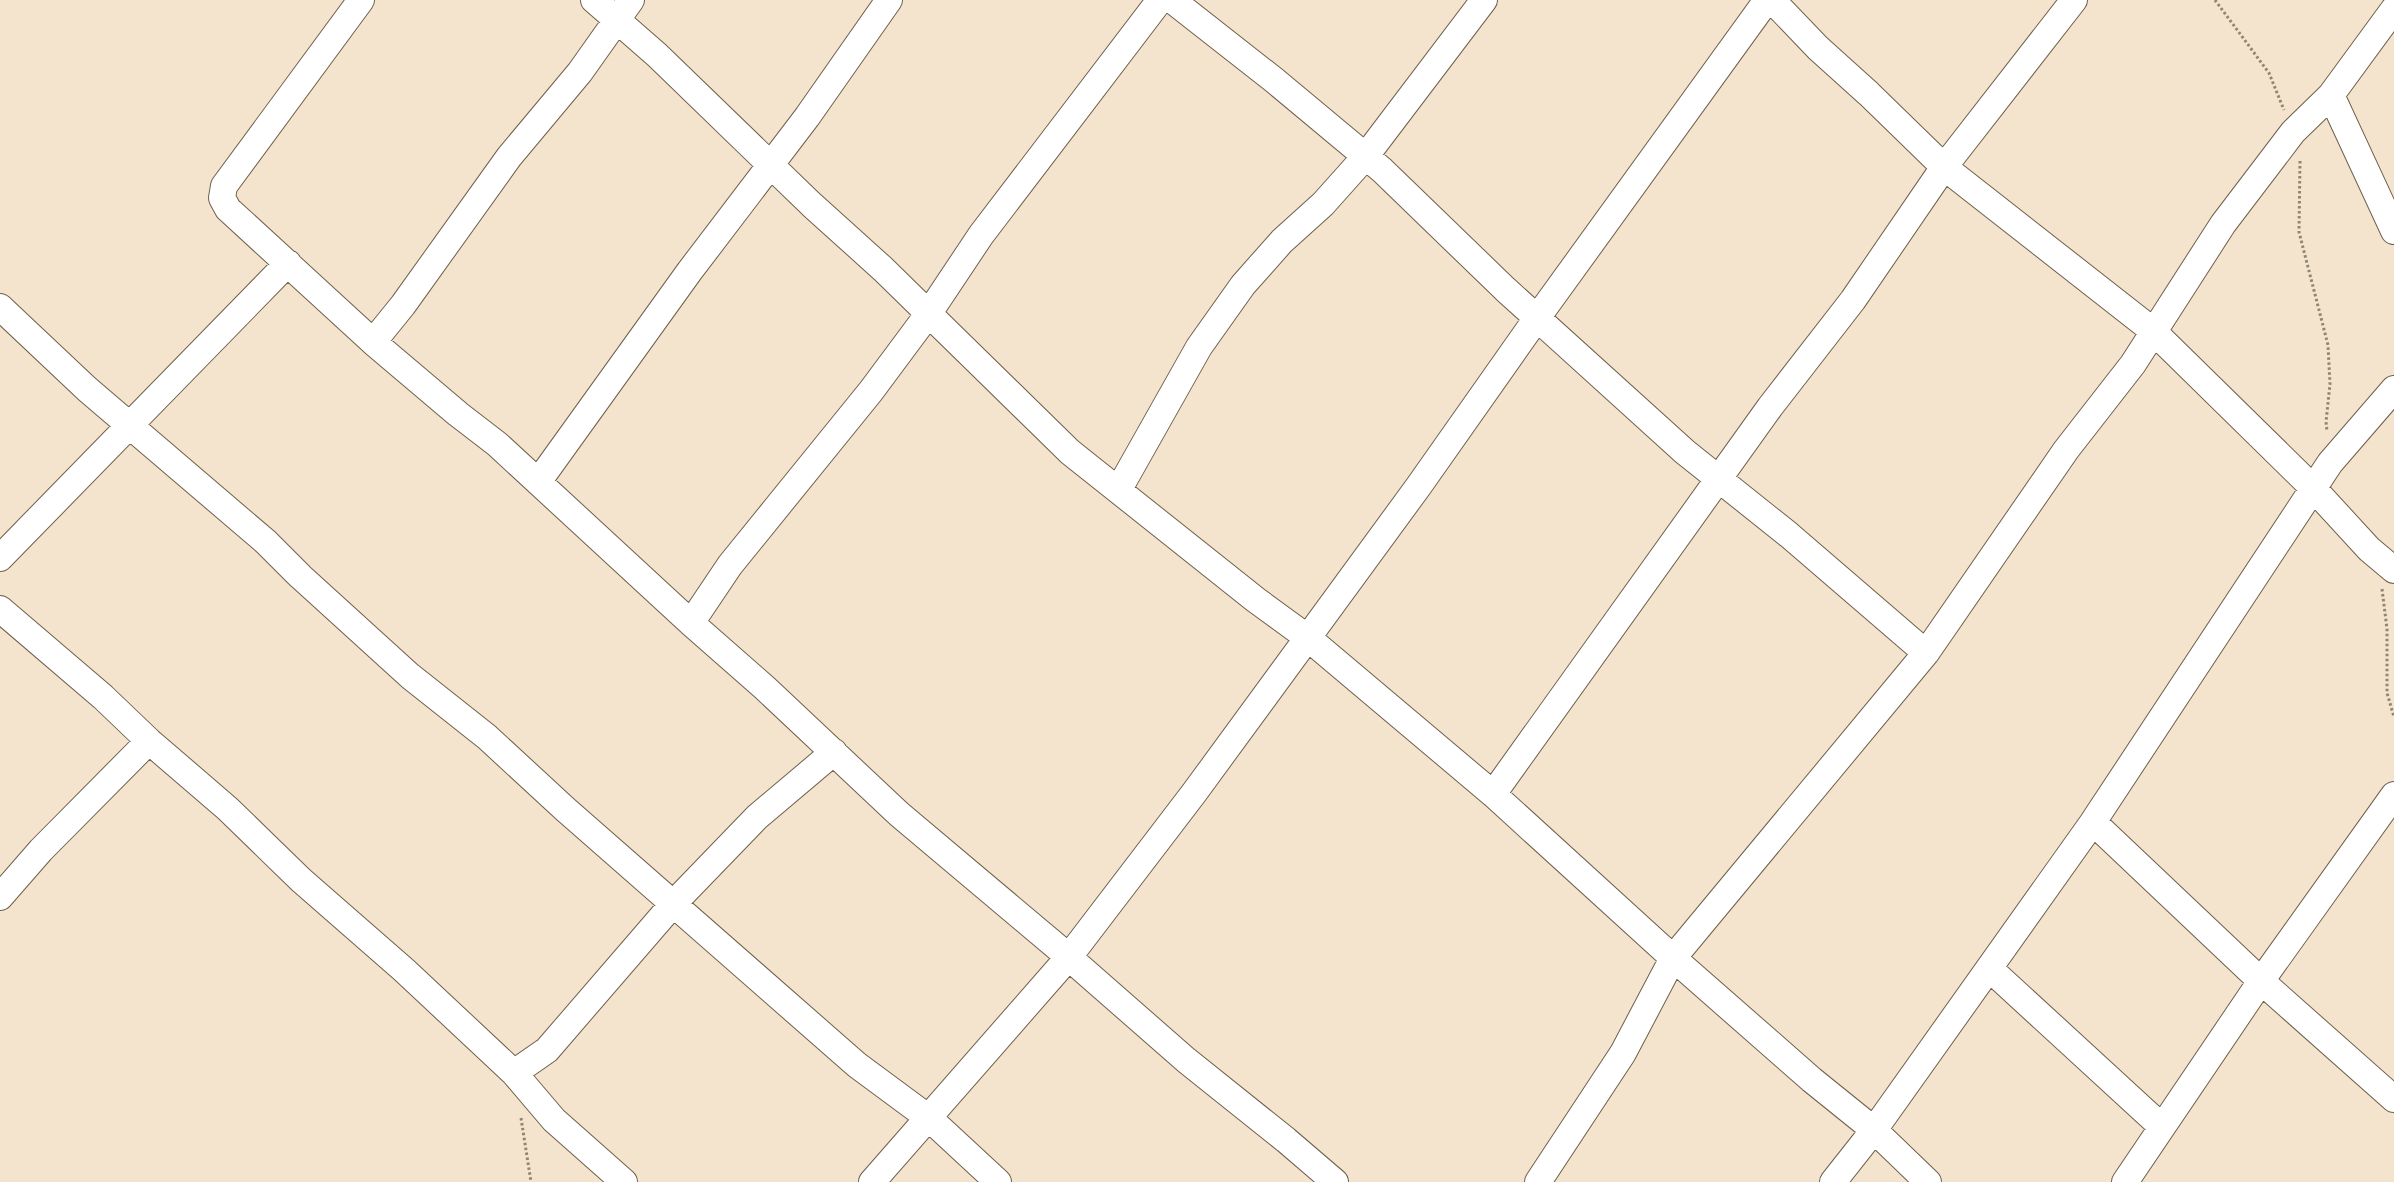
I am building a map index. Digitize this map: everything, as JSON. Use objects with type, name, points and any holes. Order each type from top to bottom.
[{"type":"street","points":[[361,0],[224,186],[222,198],[228,209],[374,342],[458,414],[497,444],[834,752],[898,814],[1186,1060],[1335,1182]]},
{"type":"street","points":[[594,0],[624,10],[657,54],[770,166],[929,313],[1063,446],[1119,489],[1215,568],[1308,638],[1493,794],[1673,958],[1812,1080],[1874,1130],[1928,1182]]},
{"type":"street","points":[[538,482],[689,272],[770,166],[889,0]]},
{"type":"street","points":[[691,623],[730,565],[871,391],[929,313],[981,236],[1160,0]]},
{"type":"street","points":[[1172,0],[1274,80],[1405,190],[1537,318],[1685,452],[1789,535],[1926,653]]},
{"type":"street","points":[[1119,489],[1199,346],[1225,308],[1282,240],[1323,204],[1364,157],[1484,0]]},
{"type":"street","points":[[872,1182],[930,1118],[1068,958],[1308,638],[1767,0]]},
{"type":"street","points":[[1772,0],[1818,48],[1944,167],[2152,330],[2313,488],[2369,550],[2388,577]]},
{"type":"street","points":[[1493,794],[1770,407],[1853,300],[1944,167],[2074,0]]},
{"type":"street","points":[[1538,1182],[1623,1053],[1673,958],[1926,653],[2066,450],[2133,364],[2152,330],[2223,224],[2294,132],[2331,95],[2394,9]]},
{"type":"street","points":[[374,342],[403,305],[509,157],[580,72],[624,10]]},
{"type":"street","points":[[2331,95],[2394,231]]},
{"type":"street","points":[[0,558],[288,263]]},
{"type":"street","points":[[0,307],[48,354],[266,542],[300,576],[410,676],[487,737],[673,904],[857,1065],[930,1118],[998,1182]]},
{"type":"street","points":[[1833,1182],[1874,1130],[2093,822],[2330,463],[2394,389]]},
{"type":"street","points":[[0,609],[97,692],[228,809],[301,880],[404,970],[514,1072],[554,1120],[624,1182]]},
{"type":"street","points":[[0,897],[41,850],[149,740]]},
{"type":"street","points":[[514,1072],[548,1050],[673,904],[757,817],[834,752]]},
{"type":"street","points":[[2126,1182],[2261,980],[2394,795]]},
{"type":"street","points":[[2093,822],[2261,980],[2394,1099]]},
{"type":"street","points":[[1990,969],[2162,1127]]},
{"type":"path","points":[[2215,0],[2269,73],[2294,132],[2299,152],[2299,232],[2328,345],[2330,384],[2326,422],[2330,463]]},
{"type":"path","points":[[2388,577],[2387,693],[2394,717]]},
{"type":"path","points":[[520,1109],[531,1182]]}]
